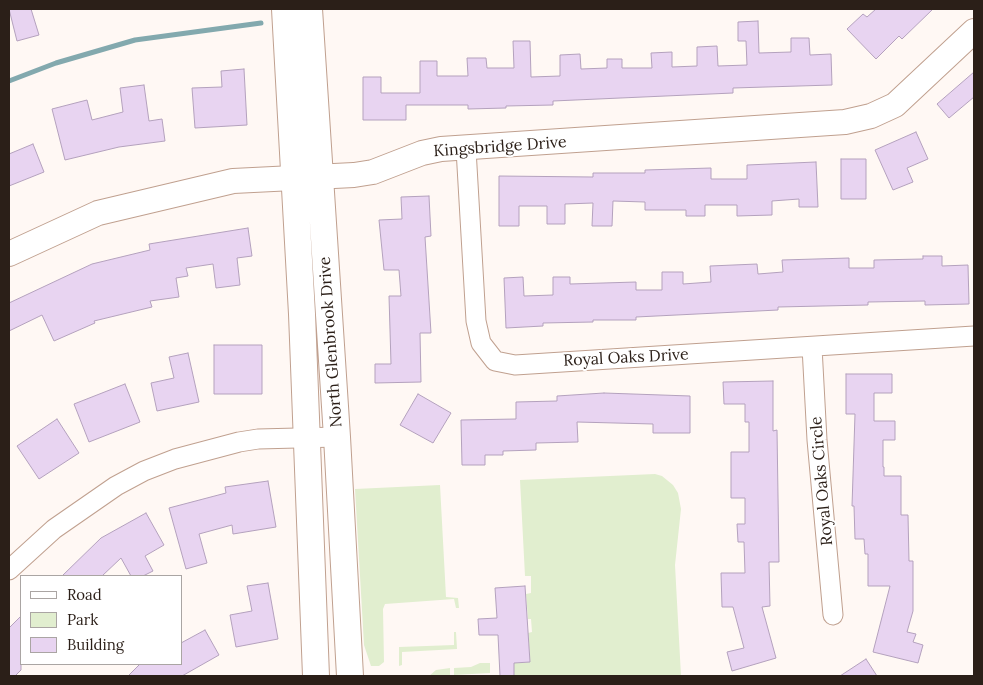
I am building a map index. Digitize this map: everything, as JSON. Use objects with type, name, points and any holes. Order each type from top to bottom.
[{"type":"main road","name":"North Glenbrook Drive","points":[[285,9],[307,438],[310,558],[316,676]]},
{"type":"main road","name":"North Glenbrook Drive","points":[[309,9],[337,437],[345,676]]},
{"type":"street","name":"Kingsbridge Drive","points":[[9,254],[98,213],[233,181],[373,172],[422,153],[441,149],[845,122],[871,116],[895,105],[974,31]]},
{"type":"street","name":"Royal Oaks Drive","points":[[466,148],[476,321],[481,343],[496,362],[515,365],[974,336]]},
{"type":"street","name":"Royal Oaks Circle","points":[[812,347],[817,440],[833,615]]},
{"type":"street","points":[[9,570],[54,529],[116,486],[144,471],[226,445],[258,439],[337,437]]},
{"type":"green space","points":[[655,474],[662,476],[673,485],[678,493],[681,509],[675,565],[681,676],[514,676],[514,663],[530,662],[528,633],[532,632],[531,619],[528,619],[526,594],[531,593],[531,576],[525,576],[520,480]]},
{"type":"green space","points":[[440,485],[446,597],[458,598],[459,608],[456,608],[454,599],[385,604],[383,609],[384,662],[379,666],[371,666],[364,645],[355,489]]},
{"type":"green space","points":[[454,632],[456,632],[457,649],[402,652],[402,665],[399,666],[399,647],[454,645]]},
{"type":"green space","points":[[480,663],[490,663],[490,673],[454,675],[454,668],[471,667]]},
{"type":"green space","points":[[450,668],[450,675],[429,676],[436,670]]},
{"type":"building","points":[[9,9],[31,9],[39,35],[17,41]]},
{"type":"building","points":[[876,9],[933,9],[902,39],[899,36],[876,59],[847,29],[863,14],[867,17]]},
{"type":"building","points":[[758,21],[759,53],[791,52],[791,38],[809,38],[810,55],[831,54],[832,85],[733,88],[733,93],[553,101],[553,105],[506,106],[506,108],[468,109],[468,105],[406,105],[406,120],[363,120],[363,77],[381,77],[381,93],[420,93],[420,61],[437,61],[437,76],[468,76],[467,58],[486,58],[487,68],[514,68],[513,41],[530,41],[531,77],[560,76],[560,55],[580,54],[581,69],[607,68],[607,59],[622,59],[622,68],[652,68],[651,53],[672,52],[672,67],[697,66],[697,47],[717,46],[718,66],[747,65],[746,41],[738,41],[738,22]]},
{"type":"building","points":[[244,69],[247,125],[195,128],[192,88],[222,87],[221,71]]},
{"type":"building","points":[[974,72],[974,97],[949,118],[937,104]]},
{"type":"building","points":[[144,85],[149,121],[162,119],[165,141],[119,147],[65,160],[52,109],[87,100],[92,120],[123,112],[120,88]]},
{"type":"building","points":[[916,132],[928,159],[907,168],[913,182],[893,190],[875,150]]},
{"type":"building","points":[[33,144],[44,172],[9,186],[9,154]]},
{"type":"building","points":[[841,159],[866,159],[866,199],[841,199]]},
{"type":"building","points":[[816,162],[818,207],[799,207],[799,199],[772,201],[772,215],[737,216],[737,205],[705,205],[705,216],[686,216],[686,210],[645,210],[645,202],[613,201],[612,226],[592,226],[593,203],[565,204],[565,224],[547,224],[547,206],[519,206],[519,226],[499,226],[499,176],[593,177],[593,173],[645,173],[645,170],[711,168],[711,179],[747,179],[747,165]]},
{"type":"building","points":[[429,196],[431,236],[425,237],[431,333],[420,333],[421,382],[375,383],[375,364],[391,364],[389,296],[401,296],[399,270],[384,270],[379,220],[402,219],[401,197]]},
{"type":"building","points":[[248,228],[252,256],[237,258],[240,285],[216,288],[213,264],[186,268],[188,276],[176,278],[179,297],[150,301],[152,307],[94,321],[95,323],[54,341],[42,315],[9,331],[9,303],[92,264],[150,250],[149,244]]},
{"type":"building","points":[[923,256],[942,256],[942,266],[968,265],[969,304],[925,305],[925,301],[868,302],[868,305],[778,307],[778,310],[636,317],[636,320],[543,323],[543,326],[506,328],[504,278],[523,277],[524,296],[553,295],[553,277],[570,277],[570,284],[636,282],[636,290],[662,290],[662,272],[683,272],[683,284],[711,282],[710,266],[757,264],[758,274],[783,272],[782,260],[849,258],[849,268],[874,268],[874,260],[923,259]]},
{"type":"building","points":[[214,345],[262,345],[262,394],[214,394]]},
{"type":"building","points":[[188,353],[199,402],[157,411],[151,383],[174,378],[169,357]]},
{"type":"building","points":[[846,374],[892,374],[892,393],[874,393],[874,421],[895,421],[895,440],[883,440],[883,467],[884,476],[901,476],[901,515],[908,515],[909,561],[913,561],[913,611],[907,632],[916,634],[913,642],[923,645],[918,663],[873,652],[890,586],[868,586],[868,554],[865,554],[864,539],[855,539],[854,506],[852,506],[855,414],[846,414]]},
{"type":"building","points":[[773,381],[773,431],[777,430],[779,562],[769,562],[770,606],[762,607],[776,658],[732,671],[727,652],[744,648],[733,607],[722,607],[721,573],[745,573],[744,542],[738,542],[737,524],[745,524],[745,498],[731,498],[731,452],[749,452],[749,422],[745,422],[745,404],[724,404],[723,382]]},
{"type":"building","points":[[125,384],[140,422],[89,442],[74,404]]},
{"type":"building","points":[[604,393],[690,396],[690,433],[653,433],[653,424],[577,422],[578,442],[536,443],[536,450],[503,451],[503,455],[485,455],[485,465],[462,465],[461,420],[516,419],[516,402],[557,401],[557,396]]},
{"type":"building","points":[[418,394],[451,413],[433,443],[400,425]]},
{"type":"building","points":[[57,419],[79,453],[39,479],[17,446]]},
{"type":"building","points":[[268,481],[276,527],[233,534],[232,525],[199,534],[207,563],[186,569],[169,508],[226,493],[225,487]]},
{"type":"building","points":[[146,513],[164,545],[145,556],[153,571],[145,575],[130,575],[121,558],[103,575],[63,575],[101,538]]},
{"type":"building","points":[[268,583],[278,639],[236,647],[230,615],[252,611],[247,586]]},
{"type":"building","points":[[525,586],[530,662],[514,663],[514,676],[500,676],[498,635],[479,635],[478,619],[497,618],[495,588]]},
{"type":"building","points":[[20,617],[21,670],[15,676],[9,676],[9,628]]},
{"type":"building","points":[[205,630],[219,655],[182,676],[128,676],[139,665],[182,665],[182,642]]},
{"type":"building","points":[[866,659],[877,676],[840,676]]},
{"type":"waterway","points":[[9,81],[56,63],[135,40],[261,23]]}]
